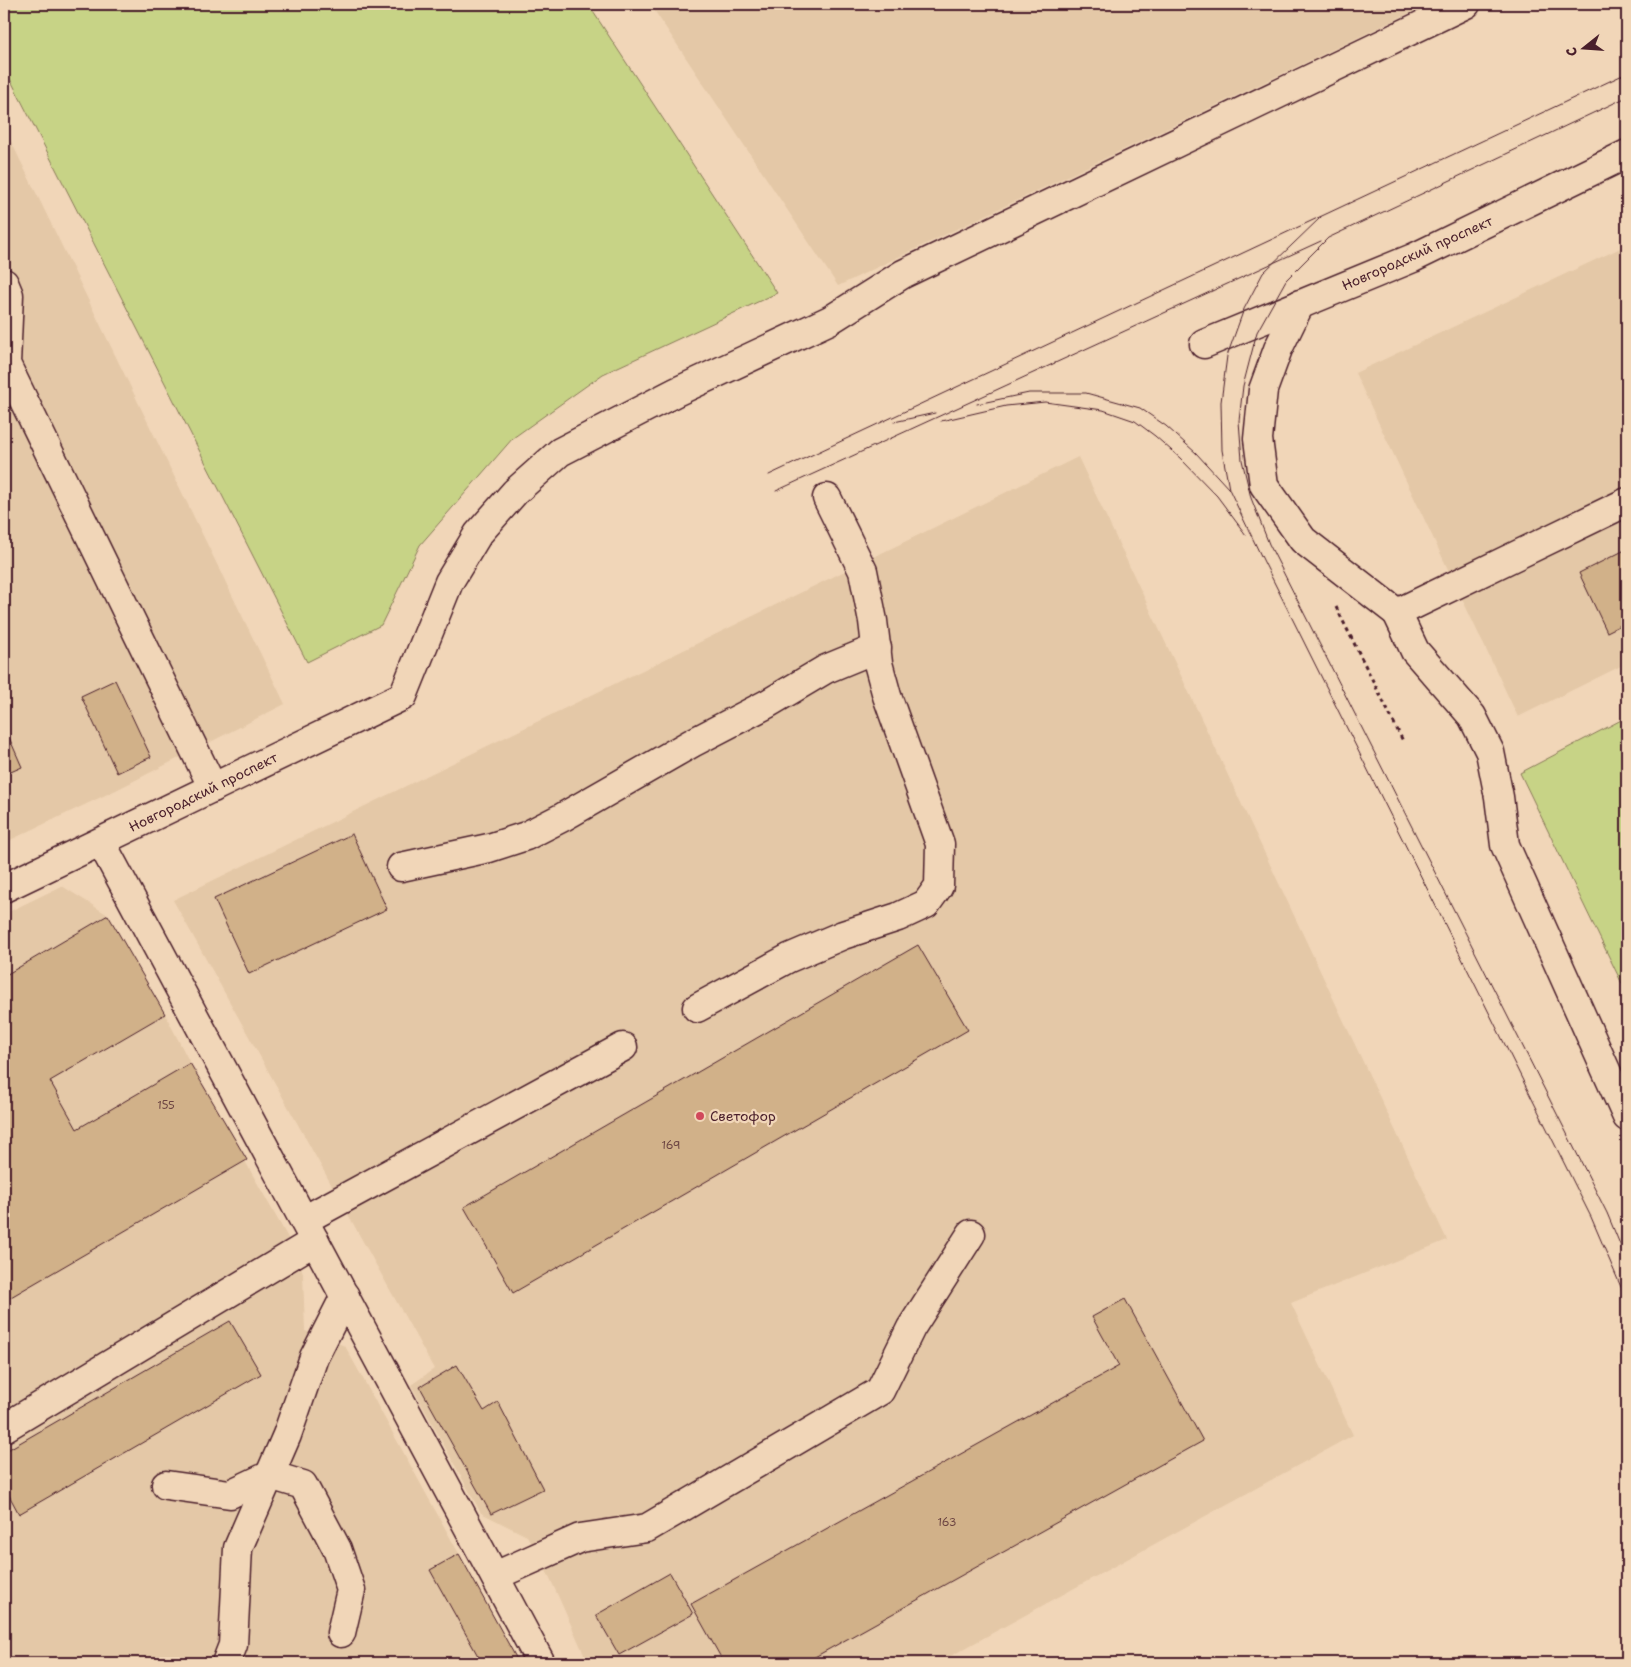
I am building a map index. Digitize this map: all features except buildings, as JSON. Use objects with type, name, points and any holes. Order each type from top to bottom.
[{"type":"street","name":"Новгородский проспект","points":[[4,888],[402,696],[449,582],[478,534],[515,492],[560,452],[676,392],[830,320],[903,274],[1466,4]]},
{"type":"street","name":"Новгородский проспект","points":[[1204,344],[1413,258],[1627,154]]},
{"type":"street","points":[[4,283],[9,295],[6,364],[213,788]]},
{"type":"street","points":[[1300,304],[1278,349],[1263,390],[1258,439],[1264,484],[1303,540],[1397,613],[1415,651],[1472,716],[1490,752],[1499,797],[1505,845],[1627,1117]]},
{"type":"street","points":[[697,1008],[789,958],[843,935],[898,918],[926,904],[939,886],[940,844],[887,696],[878,663],[863,571],[827,498]]},
{"type":"street","points":[[1397,613],[1627,502]]},
{"type":"street","points":[[401,867],[489,848],[526,836],[563,817],[692,743],[768,704],[826,669],[877,648]]},
{"type":"street","points":[[101,842],[541,1663]]},
{"type":"street","points":[[4,1428],[309,1231],[623,1047]]},
{"type":"street","points":[[495,1576],[580,1538],[647,1528],[880,1391],[911,1328],[971,1234]]},
{"type":"street","points":[[226,1663],[233,1644],[238,1548],[287,1435],[314,1357],[345,1296]]},
{"type":"street","points":[[166,1485],[230,1494],[270,1475],[303,1485],[337,1549],[351,1590],[341,1633]]},
{"type":"path","points":[[1334,602],[1403,741]]},
{"type":"shaded area","points":[[650,4],[1428,4],[838,286]]},
{"type":"shaded area","points":[[4,127],[285,704],[116,790],[4,843]]},
{"type":"shaded area","points":[[1627,245],[1627,663],[1518,717],[1355,373]]},
{"type":"shaded area","points":[[1078,457],[1447,1240],[1291,1303],[1353,1435],[938,1663],[588,1663],[550,1578],[527,1536],[481,1513],[411,1385],[434,1369],[173,900]]},
{"type":"shaded area","points":[[62,886],[108,915],[165,1014],[190,1063],[296,1252],[303,1273],[305,1331],[345,1346],[519,1663],[4,1663],[4,914]]},
{"type":"green space","points":[[4,4],[588,4],[777,293],[603,374],[513,438],[420,545],[381,625],[307,662],[4,67]]},
{"type":"green space","points":[[1627,717],[1627,994],[1520,773]]},
{"type":"tram line","points":[[769,475],[1627,73]]},
{"type":"tram line","points":[[1627,97],[1328,238],[1286,280],[1257,332],[1243,386],[1239,421],[1242,460],[1251,498],[1269,544],[1607,1213],[1627,1261]]},
{"type":"tram line","points":[[1321,217],[1263,273],[1244,309],[1227,356],[1221,402],[1222,450],[1229,489],[1591,1217],[1627,1301]]},
{"type":"tram line","points":[[776,491],[1321,241]]},
{"type":"tram line","points":[[977,404],[1029,393],[1086,393],[1140,408],[1166,426],[1196,453],[1229,489]]},
{"type":"tram line","points":[[941,421],[1006,406],[1045,402],[1103,410],[1135,421],[1180,458],[1217,496],[1246,535]]},
{"type":"tram line","points":[[894,422],[935,413]]},
{"type":"place","name":"Светофор","points":[[700,1116]]}]
